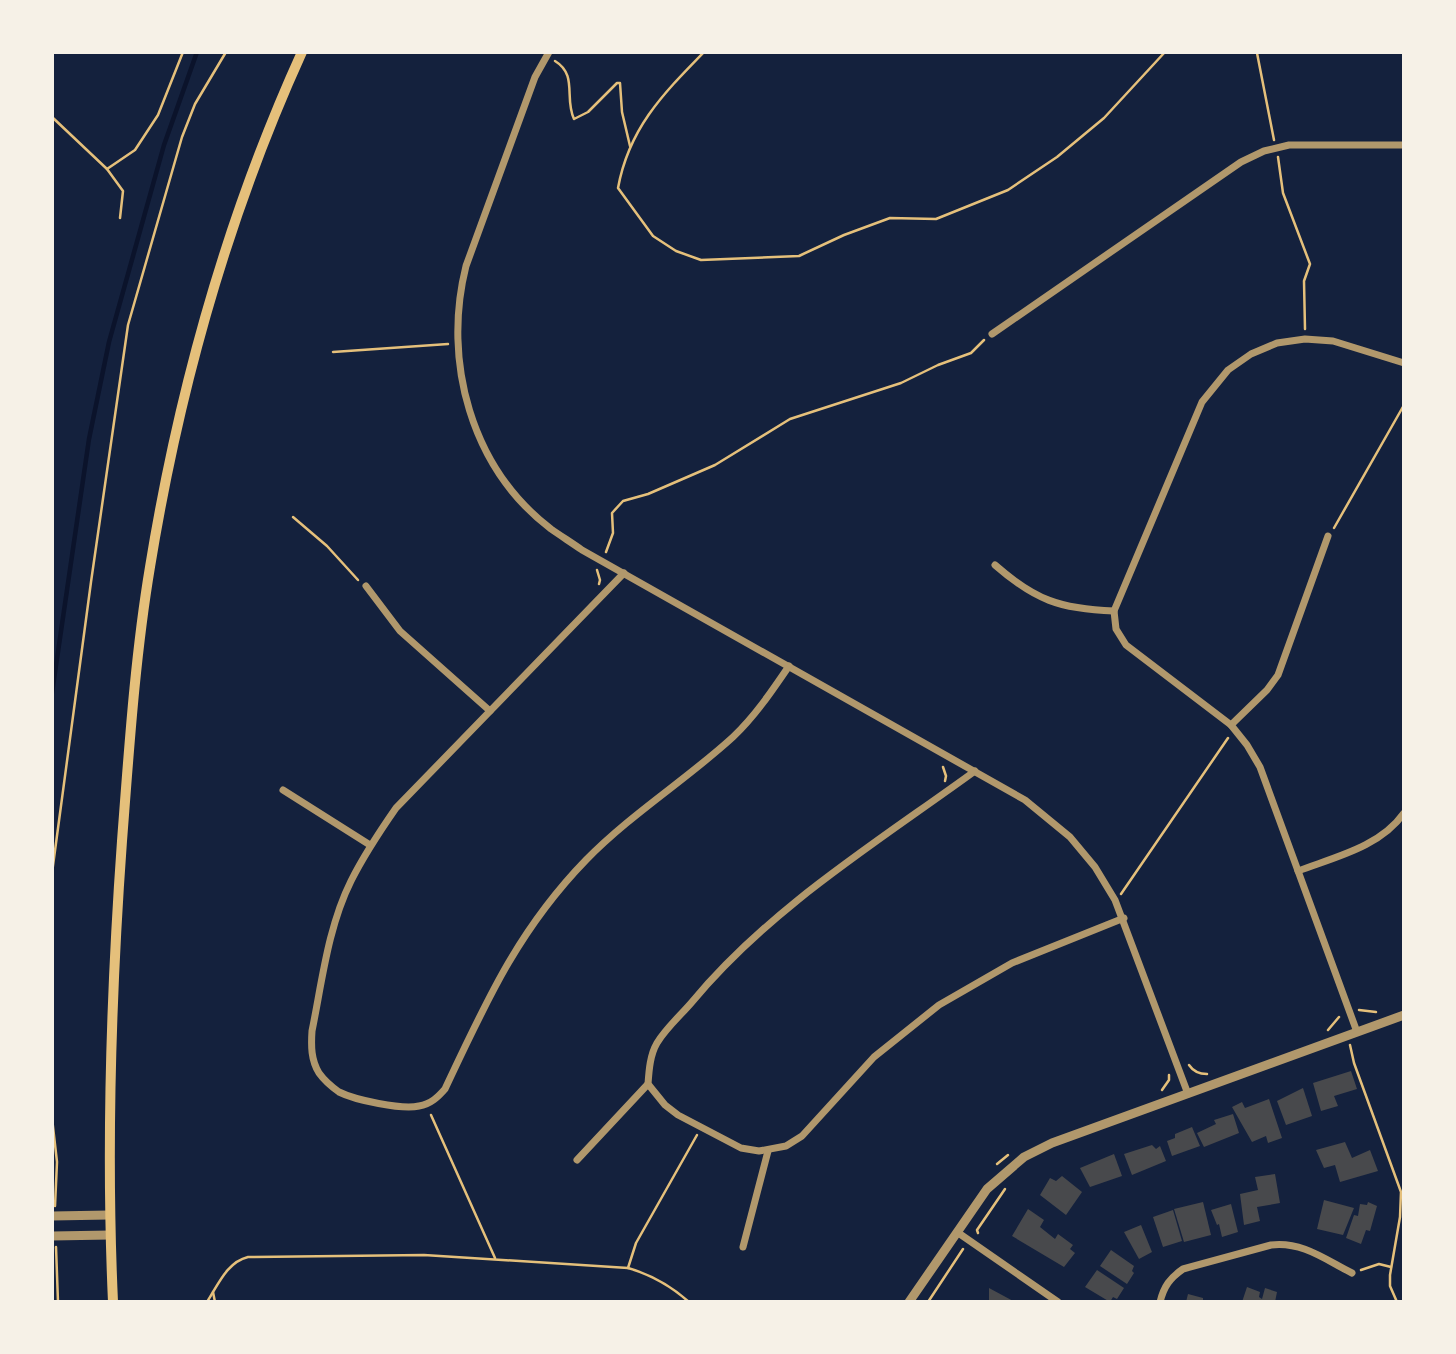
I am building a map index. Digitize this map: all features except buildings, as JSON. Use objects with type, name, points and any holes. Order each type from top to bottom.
[{"type":"main road","points":[[113,1301],[109,1215],[111,1051],[119,891],[149,569],[168,463],[208,305],[260,151],[302,52]]},
{"type":"street","points":[[549,52],[535,77],[466,266],[456,323],[458,362],[465,400],[479,437],[498,471],[522,502],[550,528],[624,573],[1025,800],[1070,837],[1095,867],[1124,918],[1188,1094]]},
{"type":"street","points":[[992,334],[1241,163],[1275,143],[1404,145]]},
{"type":"street","points":[[1357,1032],[1260,767],[1233,728],[1126,645],[1116,629],[1114,611],[1202,402],[1218,379],[1251,354],[1278,343],[1305,339],[1333,341],[1404,363]]},
{"type":"street","points":[[1233,728],[1278,675],[1328,537]]},
{"type":"street","points":[[995,565],[1020,586],[1049,601],[1081,610],[1114,611]]},
{"type":"street","points":[[624,573],[396,808],[370,845],[350,883],[335,923],[312,1031],[311,1049],[320,1074],[340,1092],[356,1098],[404,1107],[426,1104],[436,1099],[445,1089],[505,965],[551,899],[606,841],[732,737],[763,703],[789,666]]},
{"type":"street","points":[[366,586],[400,631],[490,711]]},
{"type":"street","points":[[577,1160],[648,1084],[651,1059],[657,1043],[708,982],[743,946],[800,897],[975,771]]},
{"type":"street","points":[[283,790],[370,845]]},
{"type":"street","points":[[1298,871],[1366,845],[1385,833],[1404,813]]},
{"type":"street","points":[[648,1084],[665,1105],[678,1115],[741,1148],[768,1151],[786,1146],[802,1136],[874,1057],[939,1004],[1012,963],[1124,918]]},
{"type":"street","points":[[909,1301],[987,1189],[1024,1157],[1052,1143],[1404,1015]]},
{"type":"street","points":[[743,1247],[768,1151]]},
{"type":"street","points":[[54,1211],[109,1215]]},
{"type":"street","points":[[957,1232],[1058,1301]]},
{"type":"street","points":[[52,1236],[110,1235]]},
{"type":"street","points":[[1160,1301],[1163,1289],[1172,1277],[1183,1269],[1271,1245],[1282,1244],[1307,1249],[1352,1273]]},
{"type":"path","points":[[107,169],[135,150],[158,115],[183,52]]},
{"type":"path","points":[[52,873],[128,326],[182,137],[195,104],[226,52]]},
{"type":"path","points":[[559,52],[554,61],[568,74],[570,110],[574,119],[588,112],[620,83],[622,112],[630,146]]},
{"type":"path","points":[[704,52],[646,117],[623,163],[618,188],[653,236],[676,251],[701,260],[799,256],[890,218],[936,219],[1008,190],[1057,157],[1104,118],[1165,52]]},
{"type":"path","points":[[1257,53],[1283,193],[1310,264],[1304,281],[1305,339]]},
{"type":"path","points":[[52,117],[107,169],[123,191],[120,218]]},
{"type":"path","points":[[610,545],[613,533],[612,513],[623,501],[648,494],[715,465],[790,419],[901,383],[971,353],[992,334]]},
{"type":"path","points":[[333,352],[435,346]]},
{"type":"path","points":[[1328,537],[1404,405]]},
{"type":"path","points":[[293,517],[327,546],[352,575],[366,586]]},
{"type":"path","points":[[596,546],[606,552]]},
{"type":"path","points":[[597,570],[600,580],[594,592],[602,596]]},
{"type":"path","points":[[1116,883],[1122,893],[1233,728]]},
{"type":"path","points":[[940,762],[946,770],[944,782]]},
{"type":"path","points":[[1363,1009],[1373,1012],[1384,1010]]},
{"type":"path","points":[[1350,1045],[1354,1063],[1401,1192],[1390,1286],[1397,1301]]},
{"type":"path","points":[[1169,1080],[1170,1074]]},
{"type":"path","points":[[426,1104],[495,1258]]},
{"type":"path","points":[[52,1118],[57,1162],[54,1211]]},
{"type":"path","points":[[628,1268],[636,1243],[687,1149],[698,1135]]},
{"type":"path","points":[[982,1223],[1011,1181]]},
{"type":"path","points":[[56,1247],[58,1301]]},
{"type":"path","points":[[928,1301],[961,1253]]},
{"type":"path","points":[[207,1301],[231,1265],[248,1257],[424,1255],[628,1268],[651,1275],[690,1301]]},
{"type":"path","points":[[52,1257],[57,1261]]},
{"type":"path","points":[[1352,1273],[1379,1264],[1391,1267]]},
{"type":"path","points":[[213,1292],[215,1301]]},
{"type":"waterway","points":[[52,693],[89,439],[109,342],[164,145],[197,52]]}]
